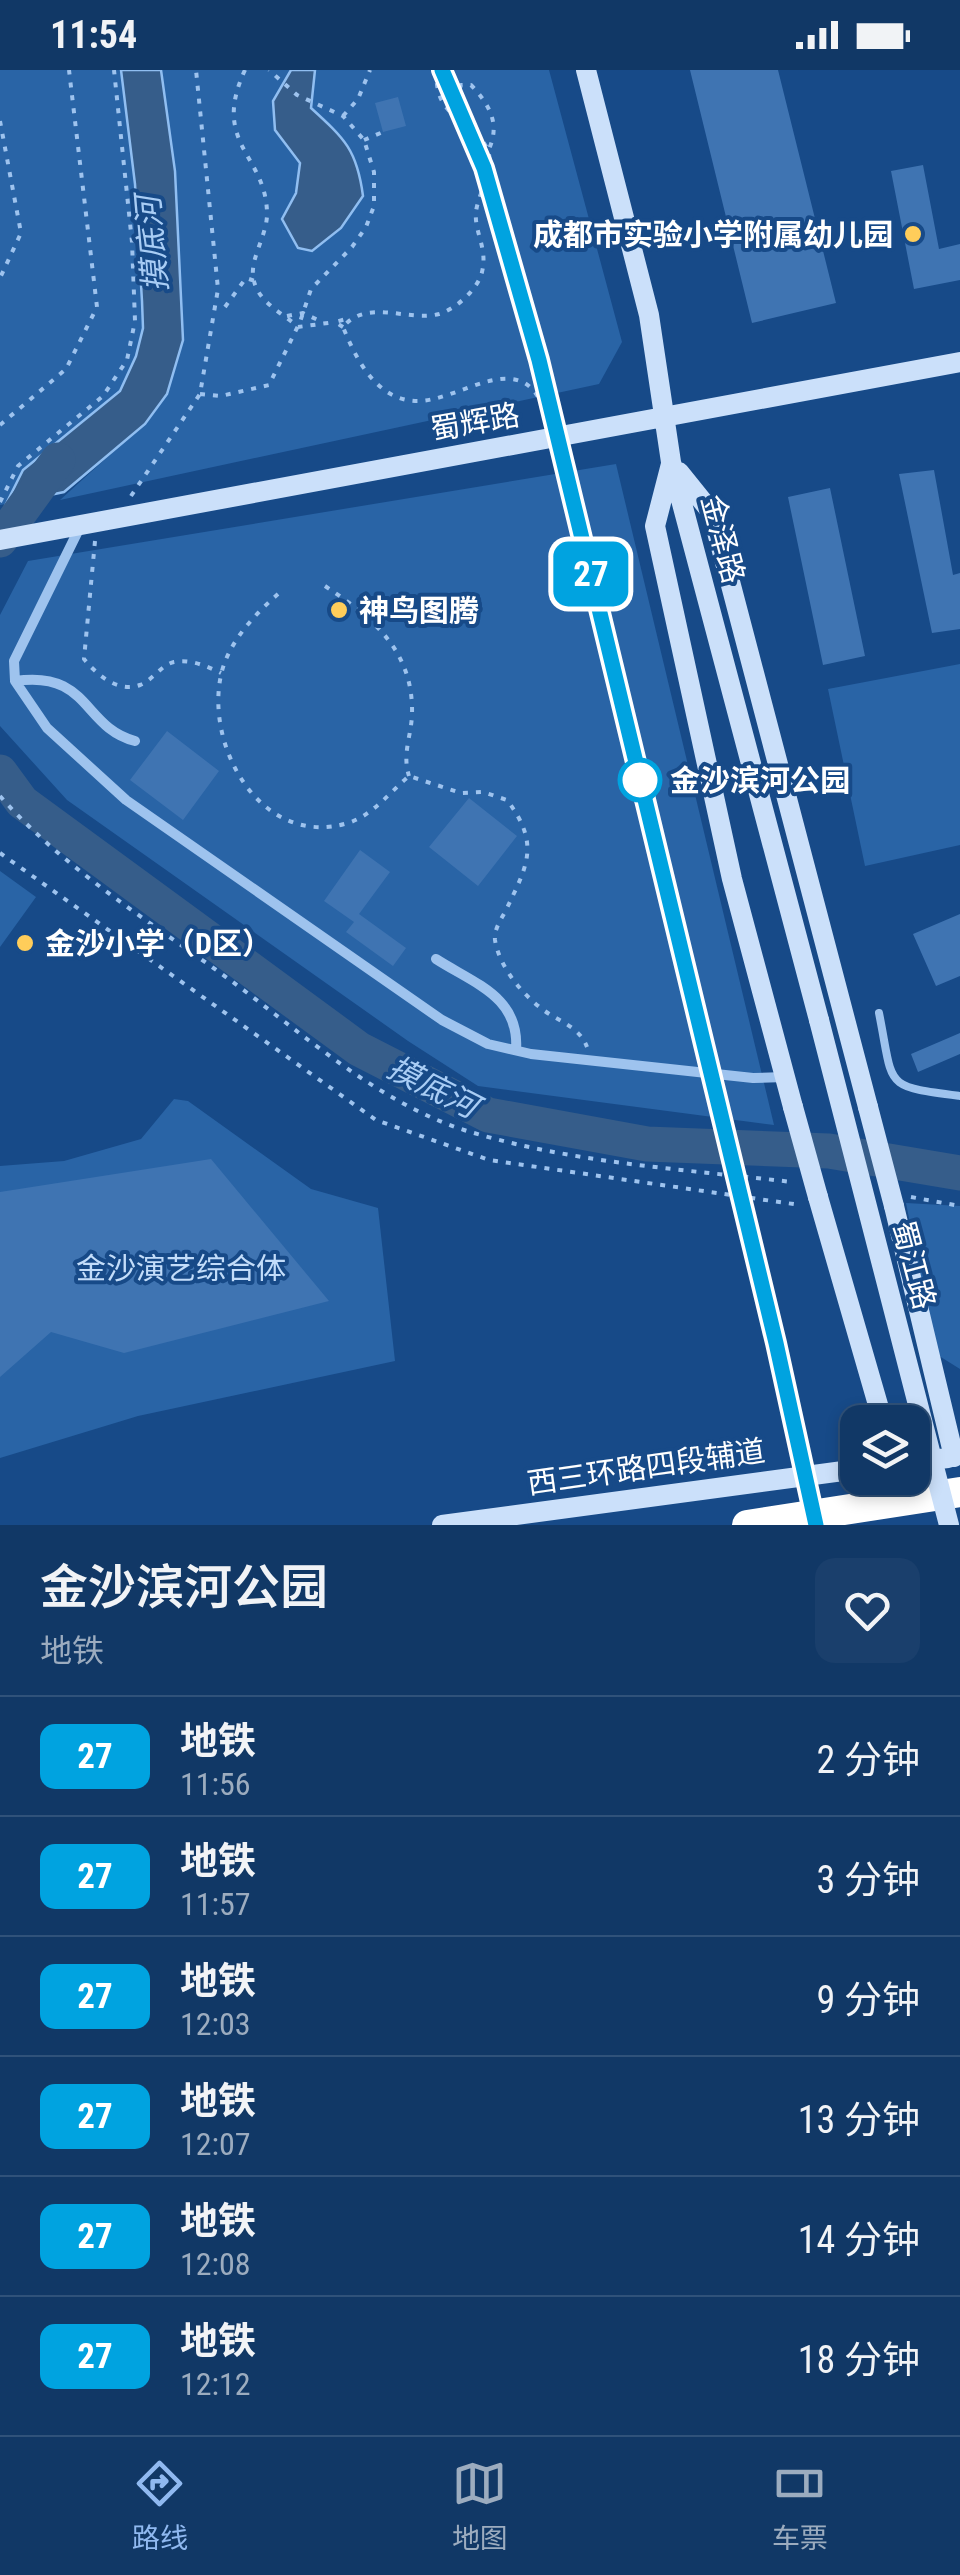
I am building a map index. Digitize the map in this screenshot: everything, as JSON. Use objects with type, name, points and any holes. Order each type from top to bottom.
[{"type":"highway","points":[[747,1525],[960,1492]]},
{"type":"street","name":"金泽路","points":[[586,70],[649,315],[672,462],[819,1020]]},
{"type":"street","name":"蜀辉路","points":[[0,540],[960,362]]},
{"type":"street","points":[[672,462],[656,526],[732,879],[814,1196],[877,1405]]},
{"type":"street","points":[[672,462],[712,514],[896,1200],[957,1456],[930,1460]]},
{"type":"street","points":[[99,521],[14,661],[15,681],[47,728],[126,800],[442,1020],[488,1044],[586,1062],[753,1078],[785,1076]]},
{"type":"street","points":[[15,681],[34,678],[75,690],[106,724],[122,737],[135,741]]},
{"type":"street","points":[[436,959],[502,1001],[514,1018],[516,1050]]},
{"type":"street","name":"蜀江路","points":[[819,1020],[949,1525]]},
{"type":"street","name":"西三环路四段辅道","points":[[442,1525],[840,1471]]},
{"type":"lane","points":[[880,1012],[891,1072],[901,1086],[911,1091],[960,1096]]},
{"type":"path","points":[[0,425],[66,369],[97,307],[69,70]]},
{"type":"path","points":[[0,502],[18,466],[103,396],[126,360],[135,321],[132,242],[114,70]]},
{"type":"path","points":[[196,70],[218,289],[200,394],[99,521],[84,659],[114,684],[130,686],[140,685],[169,663],[188,661],[222,673]]},
{"type":"path","points":[[245,70],[231,114],[264,193],[267,216],[255,281],[276,313],[303,313],[320,321]]},
{"type":"path","points":[[200,394],[221,396],[268,385],[298,327],[311,289],[352,248],[374,206],[374,172],[364,140],[343,116],[283,86],[266,70]]},
{"type":"path","points":[[343,116],[358,100],[370,70]]},
{"type":"path","points":[[437,70],[436,82],[452,115],[475,133],[488,151]]},
{"type":"path","points":[[298,327],[388,312],[438,314],[464,299],[480,281],[485,260],[476,216],[489,164],[488,151],[495,137],[493,120],[486,101],[472,86],[461,85],[454,96],[452,115]]},
{"type":"path","points":[[0,121],[20,233],[0,278]]},
{"type":"path","points":[[364,140],[383,132]]},
{"type":"path","points":[[225,306],[256,264]]},
{"type":"path","points":[[246,278],[255,281]]},
{"type":"path","points":[[287,316],[298,327]]},
{"type":"path","points":[[343,327],[351,318]]},
{"type":"path","points":[[335,322],[343,327],[370,379],[392,393],[412,401],[441,398],[484,380],[506,378],[526,385],[543,403],[548,424]]},
{"type":"path","points":[[325,586],[362,609],[387,633],[402,664],[411,691],[412,718],[404,761],[409,776]]},
{"type":"path","points":[[278,594],[252,616],[222,673],[217,719],[236,775],[256,799],[284,818],[314,826],[350,822],[376,808],[409,776]]},
{"type":"path","points":[[409,776],[460,792],[483,792],[507,800],[517,814],[529,842],[528,863],[494,935],[500,959],[518,986],[541,1008],[575,1028],[587,1044],[586,1062]]},
{"type":"path","points":[[0,796],[24,823],[101,886],[349,1067],[418,1112],[548,1153],[814,1196]]},
{"type":"path","points":[[0,852],[376,1120],[489,1160],[814,1196]]},
{"type":"path","points":[[896,1200],[960,1206]]},
{"type":"green space","points":[[0,70],[121,70],[135,184],[143,328],[136,356],[120,391],[23,470],[6,504],[0,505]]},
{"type":"green space","points":[[161,70],[549,70],[622,342],[599,384],[60,500],[145,423],[167,394],[175,171]]},
{"type":"green space","name":"金沙滨河公园","points":[[616,464],[774,1125],[478,1086],[408,1041],[67,800],[0,726],[0,615],[28,561]]},
{"type":"green space","points":[[960,664],[960,845],[865,866],[828,689]]},
{"type":"green space","points":[[0,871],[36,897],[0,947]]},
{"type":"green space","name":"金沙演艺综合体","points":[[174,1099],[188,1101],[311,1189],[378,1208],[395,1361],[138,1416],[0,1458],[0,1166],[64,1161],[141,1139]]},
{"type":"green space","points":[[906,1203],[960,1206],[960,1369],[936,1354]]},
{"type":"water","points":[[121,70],[161,70],[175,171],[183,340],[167,394],[145,424],[64,492],[6,504],[23,470],[120,391],[136,356],[143,328],[142,301],[135,184]]},
{"type":"water","points":[[291,70],[315,70],[311,108],[348,146],[363,196],[341,228],[312,251],[298,248],[282,219],[296,193],[300,163],[275,130],[273,101]]},
{"type":"building","points":[[690,70],[778,70],[836,303],[752,323]]},
{"type":"building","points":[[398,97],[406,126],[383,132],[375,103]]},
{"type":"building","points":[[923,165],[939,249],[960,244],[960,280],[914,289],[891,171]]},
{"type":"building","points":[[934,470],[953,575],[960,573],[960,629],[932,633],[899,474]]},
{"type":"building","points":[[830,488],[865,656],[823,665],[788,497]]},
{"type":"building","points":[[167,731],[219,771],[183,820],[130,780]]},
{"type":"building","points":[[469,798],[517,836],[478,886],[429,847]]},
{"type":"building","points":[[360,850],[390,872],[359,914],[406,948],[393,966],[346,932],[354,922],[324,901]]},
{"type":"building","points":[[960,914],[960,976],[936,986],[913,934]]},
{"type":"building","points":[[960,1033],[960,1054],[918,1072],[911,1054]]},
{"type":"building","points":[[211,1159],[329,1301],[124,1353],[51,1332],[0,1377],[0,1192]]},
{"type":"waterway","name":"摸底河","points":[[0,540],[58,460]]},
{"type":"waterway","name":"摸底河","points":[[0,772],[22,802],[359,1049],[488,1115],[647,1144],[829,1151],[960,1173]]},
{"type":"metro line","name":"27","points":[[442,70],[484,168],[539,360],[776,1343],[816,1525]]},
{"type":"place","name":"成都市实验小学附属幼儿园","points":[[913,234]]},
{"type":"place","name":"神鸟图腾","points":[[339,610]]},
{"type":"place","name":"金沙滨河公园","points":[[640,780]]},
{"type":"place","name":"金沙小学（D区）","points":[[25,943]]}]
